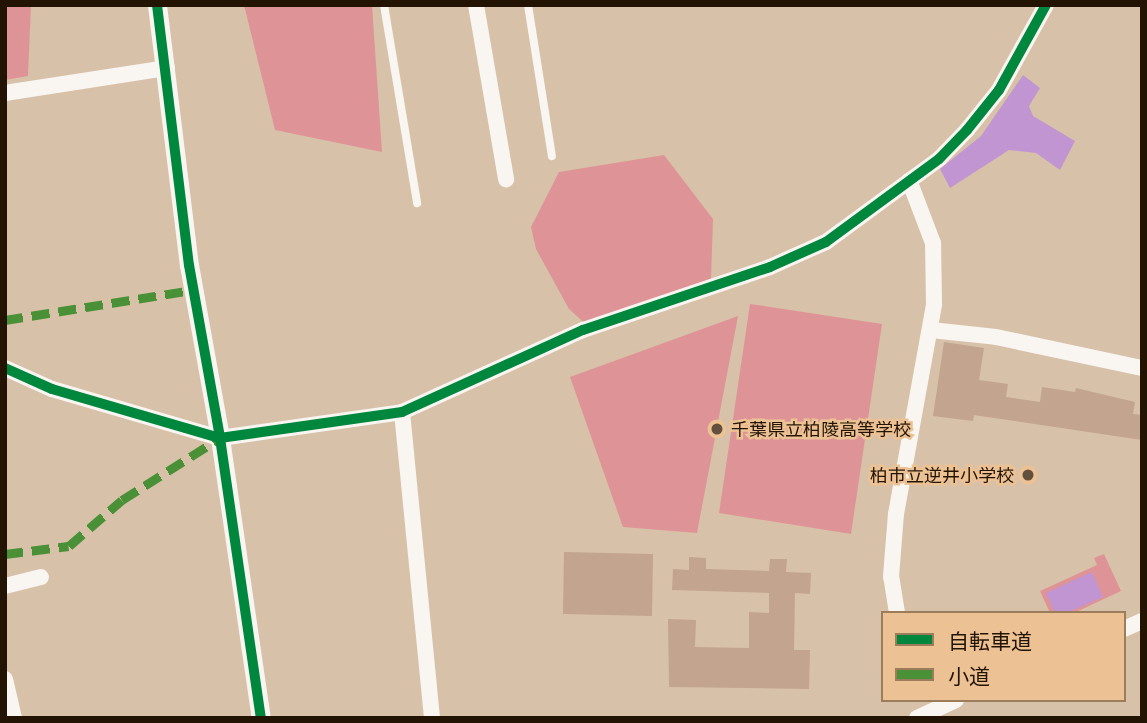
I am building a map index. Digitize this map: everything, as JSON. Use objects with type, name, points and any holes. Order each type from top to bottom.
[{"type":"street","points":[[157,5],[167,68],[188,265],[220,438],[261,718]]},
{"type":"street","points":[[476,5],[506,179]]},
{"type":"street","points":[[5,368],[52,389],[220,438],[402,412],[583,330],[770,267],[826,242],[939,159],[999,90],[1046,5]]},
{"type":"street","points":[[5,93],[167,68]]},
{"type":"street","points":[[897,611],[891,577],[896,514],[931,330],[933,243],[909,180]]},
{"type":"street","points":[[931,330],[996,337],[1142,368]]},
{"type":"street","points":[[402,412],[432,718]]},
{"type":"street","points":[[5,586],[41,577]]},
{"type":"street","points":[[1126,628],[1142,621]]},
{"type":"street","points":[[5,679],[14,718]]},
{"type":"street","points":[[924,712],[951,702]]},
{"type":"lane","points":[[384,5],[417,203]]},
{"type":"lane","points":[[528,5],[552,156]]},
{"type":"shaded area","points":[[5,5],[31,5],[28,76],[5,80]]},
{"type":"shaded area","points":[[244,5],[372,5],[382,152],[275,130]]},
{"type":"shaded area","points":[[1023,75],[1040,88],[1029,106],[1033,116],[1075,141],[1060,170],[1036,153],[1009,150],[950,188],[940,169],[981,136]]},
{"type":"shaded area","points":[[664,155],[713,219],[711,280],[588,326],[569,309],[536,249],[531,227],[559,172]]},
{"type":"shaded area","points":[[750,304],[882,324],[851,534],[719,513]]},
{"type":"shaded area","points":[[738,316],[697,533],[623,527],[570,377]]},
{"type":"shaded area","points":[[1104,554],[1121,591],[1078,611],[1049,611],[1040,591],[1097,565],[1094,558]]},
{"type":"shaded area","points":[[1092,572],[1103,597],[1072,611],[1054,611],[1046,593]]},
{"type":"building","points":[[944,342],[984,348],[979,380],[1008,384],[1006,397],[1040,402],[1042,387],[1075,392],[1076,388],[1135,402],[1133,414],[1142,415],[1142,440],[974,415],[973,421],[933,416]]},
{"type":"building","points":[[564,552],[653,554],[652,616],[563,614]]},
{"type":"building","points":[[689,557],[706,558],[706,569],[769,571],[770,559],[787,559],[786,572],[811,573],[810,594],[795,593],[794,650],[810,650],[809,689],[669,687],[668,619],[696,620],[695,647],[749,648],[749,612],[769,613],[769,593],[672,590],[673,569],[689,570]]},
{"type":"marked path","points":[[5,320],[192,290]]},
{"type":"marked path","points":[[5,554],[69,546],[122,500],[220,438]]},
{"type":"cycle path","points":[[157,5],[189,265],[220,438],[261,718]]},
{"type":"cycle path","points":[[5,368],[52,389],[220,438],[402,412],[583,330],[770,267],[826,242],[939,159],[967,130],[999,90],[1046,5]]},
{"type":"place","name":"千葉県立柏陵高等学校","points":[[717,429]]},
{"type":"place","name":"柏市立逆井小学校","points":[[1028,475]]}]
